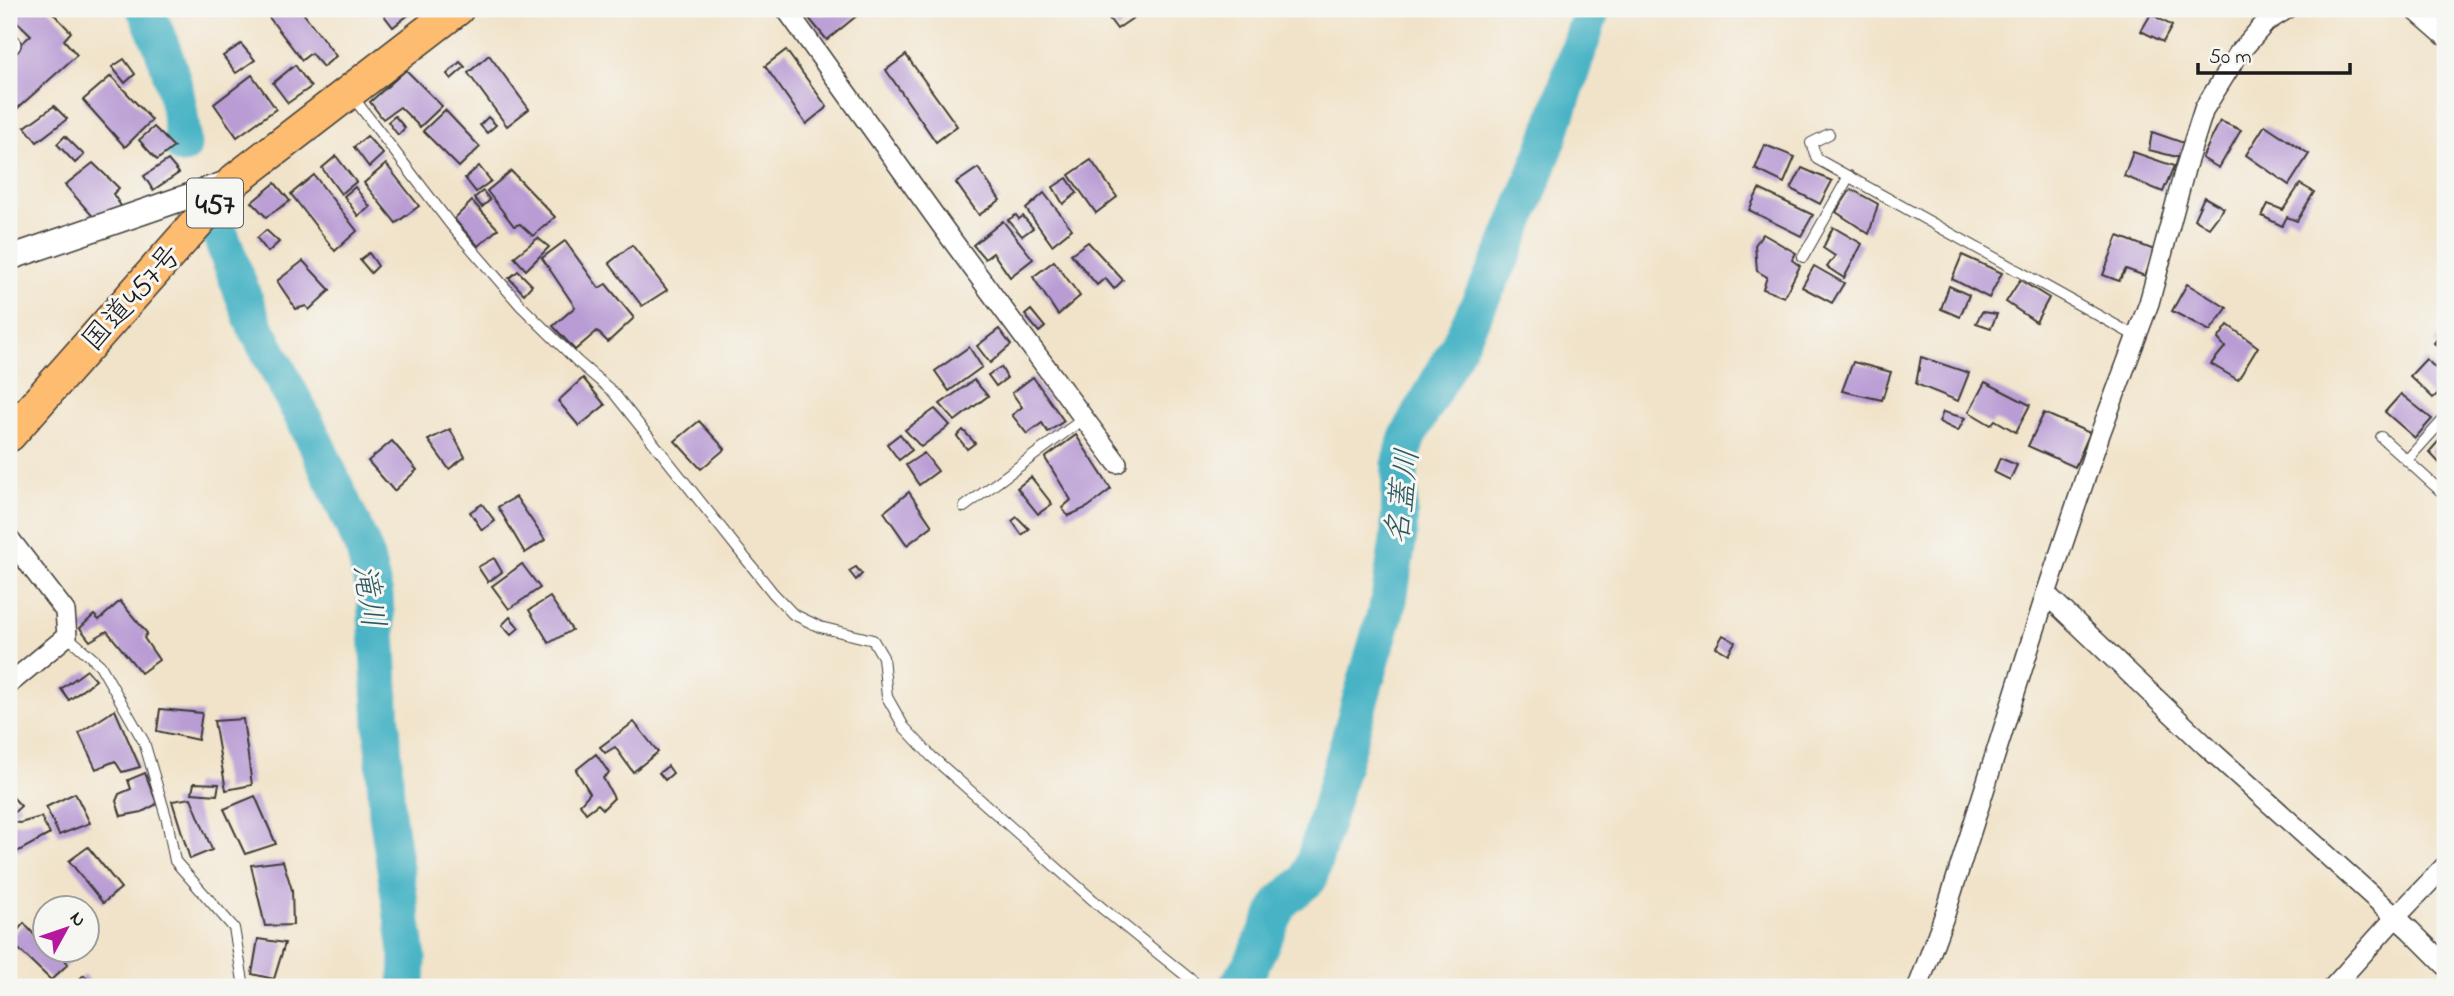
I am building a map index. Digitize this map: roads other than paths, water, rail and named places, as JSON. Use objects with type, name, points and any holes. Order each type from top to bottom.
[{"type":"highway","name":"国道457号","points":[[9,436],[235,180],[457,9]]},
{"type":"street","points":[[786,9],[1117,463]]},
{"type":"street","points":[[1918,987],[1946,911],[2046,594],[2100,434],[2150,303],[2185,169],[2204,109],[2238,54],[2267,15],[2287,9]]},
{"type":"street","points":[[2414,9],[2445,36]]},
{"type":"street","points":[[9,258],[235,180]]},
{"type":"street","points":[[9,538],[65,611],[67,636],[9,684]]},
{"type":"street","points":[[2046,594],[2206,746],[2445,965]]},
{"type":"street","points":[[2333,987],[2445,866]]},
{"type":"lane","points":[[348,91],[451,225],[521,306],[578,362],[614,392],[773,593],[793,614],[820,627],[873,639],[883,657],[887,697],[904,727],[931,757],[1102,908],[1200,987]]},
{"type":"lane","points":[[1829,134],[1811,143],[1817,159],[2137,337]]},
{"type":"lane","points":[[1803,257],[1849,176]]},
{"type":"lane","points":[[2407,460],[2445,418]]},
{"type":"lane","points":[[964,507],[1083,419]]},
{"type":"lane","points":[[2381,437],[2445,495]]},
{"type":"lane","points":[[67,636],[100,665],[144,742],[167,820],[175,861],[234,928],[244,987]]},
{"type":"waterway","name":"滝川","points":[[145,9],[171,76],[183,146]]},
{"type":"waterway","name":"名蓋川","points":[[1236,987],[1250,967],[1281,902],[1309,879],[1389,600],[1399,534],[1400,463],[1407,438],[1457,348],[1506,249],[1550,136],[1592,9]]},
{"type":"waterway","name":"滝川","points":[[220,234],[254,324],[312,435],[364,550],[375,596],[387,814],[408,957],[407,987]]}]
